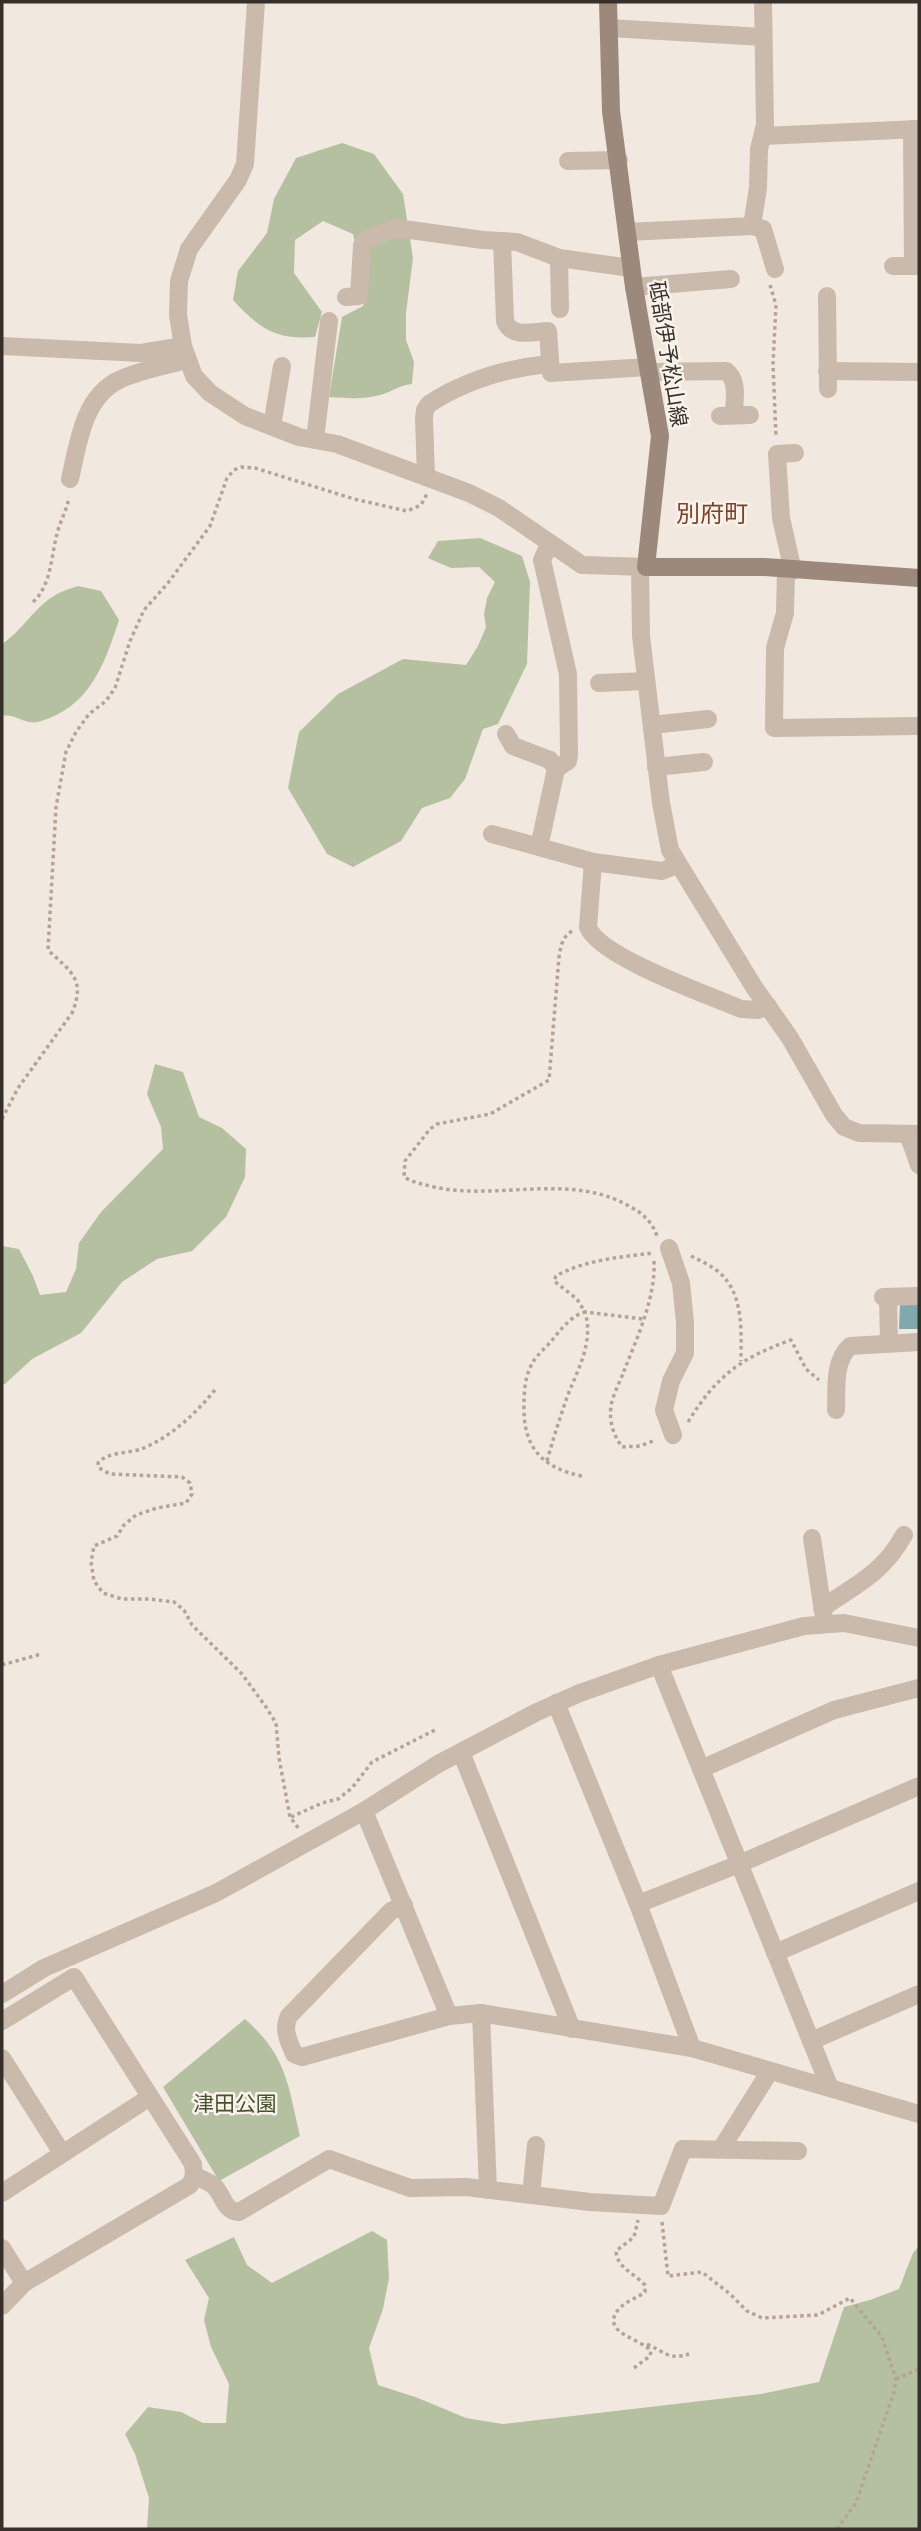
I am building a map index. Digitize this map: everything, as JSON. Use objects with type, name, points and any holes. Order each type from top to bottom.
[{"type":"main road","name":"砥部伊予松山線","points":[[608,2],[611,111],[631,268],[660,436],[643,567]]},
{"type":"main road","points":[[643,567],[765,568],[919,578]]},
{"type":"street","points":[[256,2],[245,164],[238,180],[189,249],[183,267],[178,300],[185,353],[194,376],[224,404],[245,416],[299,437],[337,444],[469,493],[499,508],[582,565],[643,567],[640,614],[646,681],[664,827],[670,850],[677,865],[790,1038],[834,1115],[844,1127],[859,1133],[914,1134],[919,1164]]},
{"type":"street","points":[[752,226],[758,188],[759,149],[765,125],[763,2]]},
{"type":"street","points":[[608,28],[764,37]]},
{"type":"street","points":[[763,136],[916,129],[916,266],[893,266]]},
{"type":"street","points":[[568,161],[619,160]]},
{"type":"street","points":[[627,232],[752,226],[764,229],[771,274]]},
{"type":"street","points":[[346,297],[359,296],[362,245],[368,238],[396,228],[517,242],[559,258],[631,268]]},
{"type":"street","points":[[502,241],[507,328],[513,332],[548,331],[551,373],[726,371],[734,382],[735,415]]},
{"type":"street","points":[[559,258],[559,309]]},
{"type":"street","points":[[634,287],[731,279]]},
{"type":"street","points":[[827,296],[828,380],[919,372]]},
{"type":"street","points":[[315,440],[329,321]]},
{"type":"street","points":[[2,346],[185,353]]},
{"type":"street","points":[[70,479],[87,415],[99,396],[117,381],[185,353]]},
{"type":"street","points":[[430,478],[424,418],[429,404],[477,380],[518,367],[550,364]]},
{"type":"street","points":[[272,426],[282,366]]},
{"type":"street","points":[[786,454],[781,518],[790,570],[785,613],[775,648],[774,728],[919,726]]},
{"type":"street","points":[[539,847],[556,769],[568,761],[569,755],[568,674],[542,560],[550,543]]},
{"type":"street","points":[[599,683],[646,681]]},
{"type":"street","points":[[652,725],[708,719]]},
{"type":"street","points":[[506,734],[513,746],[550,760],[556,769]]},
{"type":"street","points":[[656,767],[704,761]]},
{"type":"street","points":[[492,834],[593,862],[662,871],[677,865]]},
{"type":"street","points":[[593,862],[587,927],[606,947],[630,961],[741,1009],[758,1010],[768,1006]]},
{"type":"street","points":[[665,1249],[681,1283],[685,1323],[685,1353],[671,1381],[664,1409],[673,1435]]},
{"type":"street","points":[[889,1340],[886,1299],[919,1296]]},
{"type":"street","points":[[836,1410],[838,1371],[843,1353],[850,1346],[889,1340],[919,1342]]},
{"type":"street","points":[[2,1994],[44,1968],[216,1893],[365,1811],[461,1752],[556,1703],[659,1665],[804,1626],[824,1616],[879,1570],[893,1555],[904,1535]]},
{"type":"street","points":[[812,1538],[824,1616]]},
{"type":"street","points":[[824,1616],[844,1623],[919,1638]]},
{"type":"street","points":[[659,1665],[830,2088]]},
{"type":"street","points":[[701,1769],[834,1710],[919,1688]]},
{"type":"street","points":[[556,1703],[638,1905],[692,2048]]},
{"type":"street","points":[[461,1752],[572,2029]]},
{"type":"street","points":[[638,1905],[919,1786]]},
{"type":"street","points":[[365,1811],[449,2016]]},
{"type":"street","points":[[775,1953],[919,1891]]},
{"type":"street","points":[[404,1905],[391,1911],[289,2016],[285,2033],[294,2054],[302,2057],[449,2016],[481,2013],[692,2048],[919,2114]]},
{"type":"street","points":[[2,2306],[24,2283],[190,2185],[194,2176],[193,2164],[74,1977],[73,1957]]},
{"type":"street","points":[[2,2021],[74,1977]]},
{"type":"street","points":[[811,2041],[919,1994]]},
{"type":"street","points":[[481,2013],[488,2190]]},
{"type":"street","points":[[2,2058],[62,2154]]},
{"type":"street","points":[[722,2150],[770,2071]]},
{"type":"street","points":[[2,2193],[150,2097]]},
{"type":"street","points":[[531,2195],[536,2145]]},
{"type":"street","points":[[194,2176],[214,2185],[226,2205],[232,2211],[239,2212],[329,2159],[410,2188],[451,2186],[653,2206],[683,2148],[798,2151]]},
{"type":"street","points":[[2,2248],[24,2283]]},
{"type":"path","points":[[771,274],[776,305],[773,364],[786,454]]},
{"type":"path","points":[[2,1119],[18,1088],[72,1013],[77,1001],[77,978],[48,950],[56,807],[66,752],[89,714],[106,701],[115,688],[130,641],[145,610],[210,526],[227,478],[234,470],[242,467],[255,468],[354,499],[407,511],[421,505],[430,478]]},
{"type":"path","points":[[33,602],[42,594],[57,531],[67,510],[70,479]]},
{"type":"path","points":[[587,927],[566,934],[562,942],[549,1080],[490,1114],[437,1124],[405,1161],[404,1177],[413,1182],[467,1191],[576,1188],[594,1191],[611,1196],[643,1214],[665,1249]]},
{"type":"path","points":[[547,1462],[555,1433],[581,1366],[588,1338],[585,1312],[578,1299],[554,1281],[556,1276],[565,1271],[674,1247],[684,1252],[718,1271],[733,1290],[740,1321],[741,1361]]},
{"type":"path","points":[[582,1476],[558,1470],[547,1462],[528,1439],[524,1422],[524,1392],[532,1362],[577,1314],[585,1312],[643,1319]]},
{"type":"path","points":[[215,1390],[193,1416],[171,1433],[145,1448],[110,1456],[98,1463],[99,1468],[110,1474],[182,1477],[190,1483],[192,1494],[186,1503],[157,1508],[136,1516],[124,1525],[117,1536],[94,1546],[91,1562],[94,1581],[103,1593],[122,1599],[173,1602],[184,1610],[192,1625],[242,1674],[276,1723],[279,1758],[290,1817],[308,1842]]},
{"type":"path","points":[[2,1665],[41,1654]]},
{"type":"path","points":[[290,1817],[338,1799],[352,1788],[372,1762],[435,1730]]},
{"type":"path","points":[[653,2206],[668,2276],[702,2272],[747,2311],[762,2318],[818,2315],[850,2298],[882,2337],[896,2379],[889,2409],[856,2503],[837,2529]]},
{"type":"path","points":[[653,2206],[638,2222],[634,2237],[616,2251],[621,2266],[645,2284],[645,2292],[629,2300],[616,2312],[615,2327],[622,2334],[667,2357],[679,2358],[689,2354]]},
{"type":"path","points":[[634,2368],[650,2356],[651,2351],[645,2344]]},
{"type":"path","points":[[896,2379],[919,2369]]},
{"type":"green space","points":[[342,143],[374,154],[403,194],[413,258],[406,313],[406,340],[414,362],[412,384],[367,398],[329,397],[342,317],[363,306],[367,293],[353,234],[323,221],[295,240],[294,273],[322,312],[315,337],[289,336],[269,330],[251,318],[233,300],[238,271],[267,233],[274,199],[296,158]]},
{"type":"green space","points":[[480,538],[522,556],[530,582],[527,664],[498,724],[483,729],[465,779],[450,798],[422,808],[401,841],[353,867],[327,854],[288,788],[299,732],[338,694],[403,659],[466,665],[486,627],[484,614],[487,598],[495,582],[479,567],[451,568],[428,558],[438,541]]},
{"type":"green space","points":[[78,586],[101,591],[119,620],[92,683],[70,707],[38,722],[2,716],[2,644],[49,599]]},
{"type":"green space","points":[[155,1064],[183,1072],[199,1117],[222,1128],[246,1149],[245,1177],[226,1217],[192,1251],[157,1259],[122,1282],[81,1333],[32,1359],[2,1384],[2,1246],[19,1249],[40,1295],[66,1292],[76,1269],[79,1243],[101,1212],[163,1149],[161,1127],[147,1094]]},
{"type":"green space","name":"津田公園","points":[[245,2019],[270,2046],[278,2059],[288,2086],[300,2136],[219,2181],[163,2087]]},
{"type":"green space","points":[[372,2231],[387,2240],[389,2278],[383,2309],[369,2348],[378,2385],[466,2418],[503,2424],[761,2394],[819,2382],[844,2307],[899,2289],[913,2253],[919,2246],[919,2529],[147,2529],[149,2498],[135,2454],[125,2434],[148,2407],[181,2412],[203,2423],[226,2423],[229,2384],[211,2347],[204,2320],[209,2298],[185,2260],[234,2237],[247,2265],[272,2283]]},
{"type":"water","points":[[900,1303],[919,1303],[919,1329],[899,1329]]},
{"type":"district","name":"別府町","points":[[712,514]]}]
